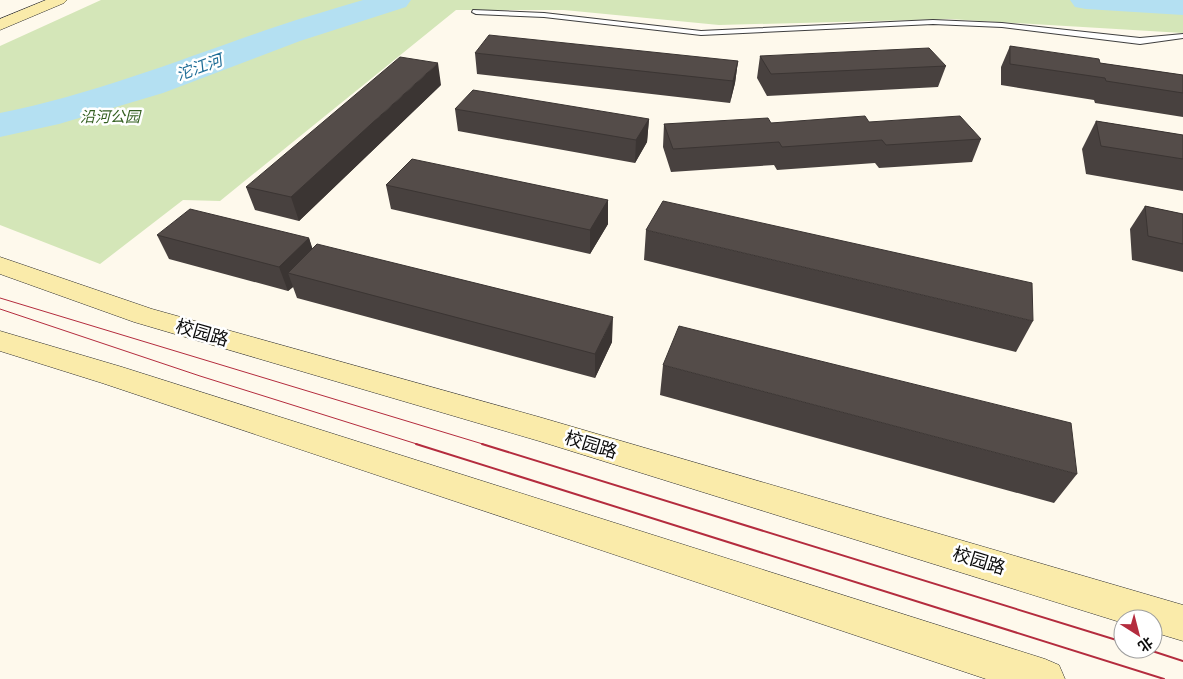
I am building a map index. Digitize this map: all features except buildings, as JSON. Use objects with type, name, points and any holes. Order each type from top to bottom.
[{"type":"street","points":[[0,16],[37,0]]},
{"type":"street","points":[[0,26],[59,0]]},
{"type":"street","name":"校园路","points":[[0,265],[143,316],[539,429],[1183,622]]},
{"type":"street","points":[[0,341],[121,378],[1045,679]]},
{"type":"lane","points":[[476,12],[544,15],[701,32],[933,22],[1002,25],[1140,41],[1183,36]]},
{"type":"green space","name":"沿河公园","points":[[101,0],[1183,0],[1183,33],[949,19],[719,25],[564,10],[456,10],[220,201],[183,200],[100,264],[0,225],[0,46]]},
{"type":"waterway","name":"沱江河","points":[[0,125],[45,116],[150,85],[288,34],[395,0]]},
{"type":"waterway","name":"沱江河","points":[[1086,0],[1183,6]]},
{"type":"tram line","points":[[0,298],[486,445]]},
{"type":"tram line","points":[[0,309],[200,376],[420,445]]},
{"type":"tram line","points":[[416,444],[1164,679]]},
{"type":"tram line","points":[[482,444],[1113,639]]},
{"type":"tram line","points":[[1163,655],[1183,661]]}]
